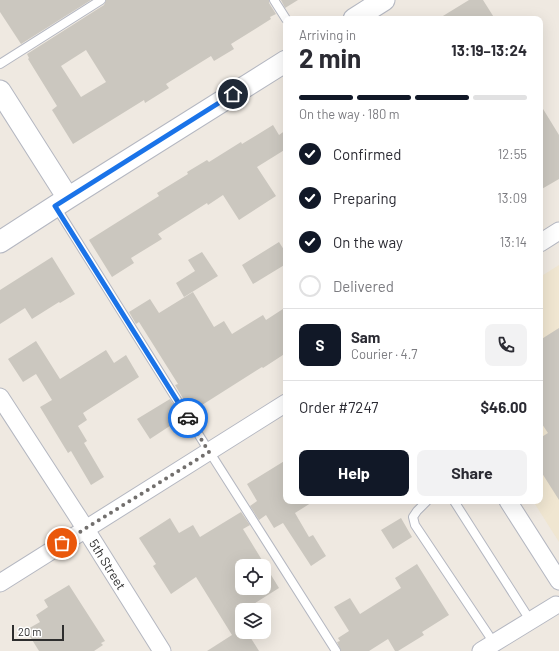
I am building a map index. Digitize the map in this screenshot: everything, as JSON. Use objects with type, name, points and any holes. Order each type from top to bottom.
[{"type":"street","points":[[359,16],[384,0]]},
{"type":"street","points":[[0,242],[283,63]]},
{"type":"street","points":[[0,92],[62,202]]},
{"type":"street","points":[[543,241],[559,231]]},
{"type":"street","name":"5th Street","points":[[0,397],[86,528],[162,651]]},
{"type":"street","points":[[0,583],[283,405]]},
{"type":"street","points":[[510,504],[559,581]]},
{"type":"street","points":[[488,647],[530,620],[557,606],[554,596],[555,592],[559,588]]},
{"type":"lane","points":[[0,64],[101,0]]},
{"type":"lane","points":[[274,0],[284,16]]},
{"type":"lane","points":[[62,202],[209,452],[336,651]]},
{"type":"lane","points":[[424,504],[413,517],[415,525],[488,647]]},
{"type":"lane","points":[[456,504],[530,620]]},
{"type":"shaded area","points":[[559,265],[559,542],[535,504],[543,504],[543,275]]},
{"type":"building","points":[[0,0],[91,0],[21,44],[0,12]]},
{"type":"building","points":[[106,0],[269,0],[269,3],[276,14],[270,17],[271,19],[231,44],[234,49],[214,61],[211,56],[166,84],[169,88],[145,103],[144,100],[73,144],[52,110],[57,106],[28,59],[27,54],[104,5]],"holes":[[[86,50],[106,82],[81,97],[61,66]]]},
{"type":"building","points":[[281,0],[298,0],[285,8]]},
{"type":"building","points":[[469,0],[483,0],[493,16],[443,16]]},
{"type":"building","points":[[543,109],[559,135],[559,179],[543,188]]},
{"type":"building","points":[[273,125],[279,135],[283,132],[283,151],[257,167],[276,196],[239,220],[223,195],[208,205],[207,203],[158,234],[162,239],[131,258],[134,263],[112,277],[89,240],[159,196],[157,193],[188,174],[187,172],[207,160],[209,162],[241,142],[242,144]]},
{"type":"building","points":[[279,242],[283,248],[283,266],[253,284],[242,265]]},
{"type":"building","points":[[202,252],[218,276],[184,297],[176,283],[195,271],[188,260]]},
{"type":"building","points":[[52,257],[75,294],[32,319],[25,308],[0,324],[0,290]]},
{"type":"building","points":[[193,292],[214,327],[224,321],[232,334],[263,315],[266,320],[283,309],[283,355],[191,412],[175,385],[178,384],[139,322],[136,324],[129,312],[150,299],[159,313]]},
{"type":"building","points":[[559,328],[559,500],[543,475],[543,436],[548,433],[543,426],[543,338]]},
{"type":"building","points":[[36,341],[60,379],[106,350],[114,363],[126,355],[139,377],[83,413],[87,420],[78,426],[87,441],[84,443],[104,477],[91,485],[71,451],[68,453],[40,407],[52,400],[36,374],[23,382],[8,359]]},
{"type":"building","points":[[170,399],[182,418],[150,439],[137,419]]},
{"type":"building","points":[[283,462],[283,504],[309,504],[295,513],[309,537],[313,535],[326,556],[311,566],[283,523],[274,528],[266,515],[259,520],[250,506],[257,501],[247,484]]},
{"type":"building","points":[[241,512],[250,525],[243,529],[261,559],[235,559],[235,595],[268,595],[255,603],[235,603],[235,639],[251,639],[259,651],[207,651],[232,635],[196,577],[171,594],[153,566],[156,564],[139,538],[170,518],[179,533],[193,525],[200,537]]},
{"type":"building","points":[[401,518],[412,537],[393,549],[381,530]]},
{"type":"building","points":[[417,564],[449,615],[422,632],[424,635],[398,651],[395,651],[388,639],[369,651],[341,651],[337,642],[340,641],[338,638],[349,631],[334,607],[350,598],[360,614],[401,588],[395,578]]},
{"type":"building","points":[[271,575],[279,588],[271,593]]},
{"type":"building","points":[[69,585],[105,641],[101,643],[103,645],[94,651],[39,651],[26,630],[40,622],[36,615],[48,607],[44,600]]},
{"type":"way so far","points":[[62,543],[209,452],[188,418]]},
{"type":"route","points":[[188,418],[55,206],[233,94]]}]
